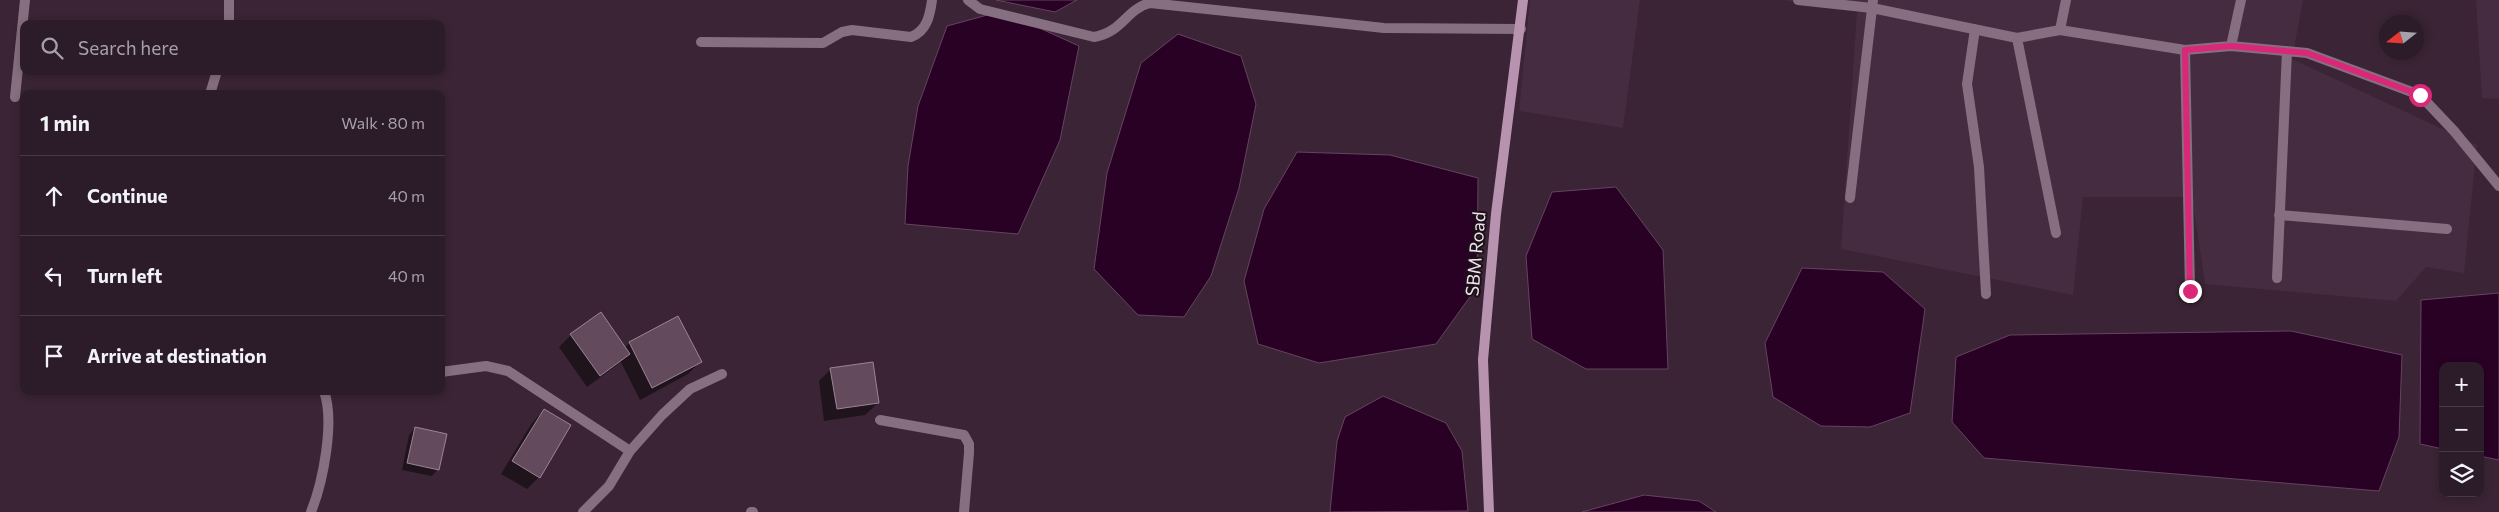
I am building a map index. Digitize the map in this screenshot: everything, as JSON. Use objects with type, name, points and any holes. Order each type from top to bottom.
[{"type":"street","points":[[22,20],[24,0]]},
{"type":"street","points":[[228,20],[229,0]]},
{"type":"street","points":[[701,42],[823,43],[842,32],[852,30],[911,37],[923,29],[930,14],[932,0]]},
{"type":"street","points":[[968,0],[980,10],[1094,37],[1111,33],[1140,6],[1150,3],[1384,28],[1521,29]]},
{"type":"street","name":"SBM Road","points":[[1489,512],[1483,360],[1496,214],[1524,0]]},
{"type":"street","points":[[1798,0],[1873,4],[2017,38],[2060,30],[2185,50],[2231,46],[2307,53],[2420,95],[2449,126],[2499,186]]},
{"type":"street","points":[[2060,30],[2066,0]]},
{"type":"street","points":[[2231,46],[2241,0]]},
{"type":"street","points":[[1850,198],[1873,4]]},
{"type":"street","points":[[1975,29],[1967,84],[1979,167],[1986,294]]},
{"type":"street","points":[[2017,38],[2056,233]]},
{"type":"street","points":[[15,97],[20,43]]},
{"type":"street","points":[[2185,50],[2190,291]]},
{"type":"street","points":[[2277,278],[2287,51]]},
{"type":"street","points":[[211,90],[216,75]]},
{"type":"street","points":[[2279,215],[2447,229]]},
{"type":"street","points":[[445,371],[486,366],[508,371],[630,451]]},
{"type":"street","points":[[584,512],[609,486],[630,451],[662,415],[690,388],[722,374]]},
{"type":"street","points":[[310,512],[323,470],[329,404],[326,395]]},
{"type":"street","points":[[880,420],[964,435],[969,444],[964,512]]},
{"type":"shaded area","points":[[996,0],[1077,0],[1055,12]]},
{"type":"shaded area","points":[[1530,0],[1640,0],[1623,128],[1519,111]]},
{"type":"shaded area","points":[[1782,0],[2303,0],[2292,59],[2477,145],[2464,273],[2426,267],[2396,301],[2205,284],[2192,197],[2083,197],[2073,295],[1841,249],[1857,11]]},
{"type":"shaded area","points":[[2476,0],[2499,0],[2499,99],[2482,98]]},
{"type":"shaded area","points":[[1002,11],[1079,46],[1060,140],[1018,234],[905,224],[908,166],[918,106],[947,26]]},
{"type":"shaded area","points":[[1178,34],[1241,56],[1256,104],[1239,188],[1211,276],[1184,317],[1138,315],[1094,269],[1107,173],[1141,63]]},
{"type":"shaded area","points":[[1297,152],[1390,155],[1478,178],[1477,287],[1436,344],[1319,363],[1258,344],[1244,281],[1264,209]]},
{"type":"shaded area","points":[[1616,187],[1663,250],[1668,369],[1586,369],[1532,339],[1526,256],[1552,192]]},
{"type":"shaded area","points":[[1802,268],[1883,272],[1925,309],[1910,413],[1870,427],[1821,426],[1773,397],[1765,343]]},
{"type":"shaded area","points":[[2499,293],[2499,460],[2484,457],[2484,362],[2439,362],[2439,448],[2420,444],[2421,300]]},
{"type":"shaded area","points":[[2291,331],[2402,355],[2399,437],[2379,491],[1984,458],[1952,422],[1956,357],[2010,335]]},
{"type":"shaded area","points":[[1383,396],[1446,423],[1462,451],[1468,511],[1330,512],[1337,441],[1345,417]]},
{"type":"shaded area","points":[[1644,495],[1699,501],[1716,512],[1582,512]]},
{"type":"building","points":[[601,312],[630,354],[600,376],[570,334]]},
{"type":"building","points":[[678,316],[702,362],[652,388],[629,342]]},
{"type":"building","points":[[873,362],[879,403],[837,409],[830,368]]},
{"type":"building","points":[[544,409],[571,425],[540,478],[512,461]]},
{"type":"building","points":[[415,427],[447,434],[439,470],[407,463]]},
{"type":"route","points":[[2190,291],[2185,50],[2231,46],[2307,53],[2420,95]]}]
